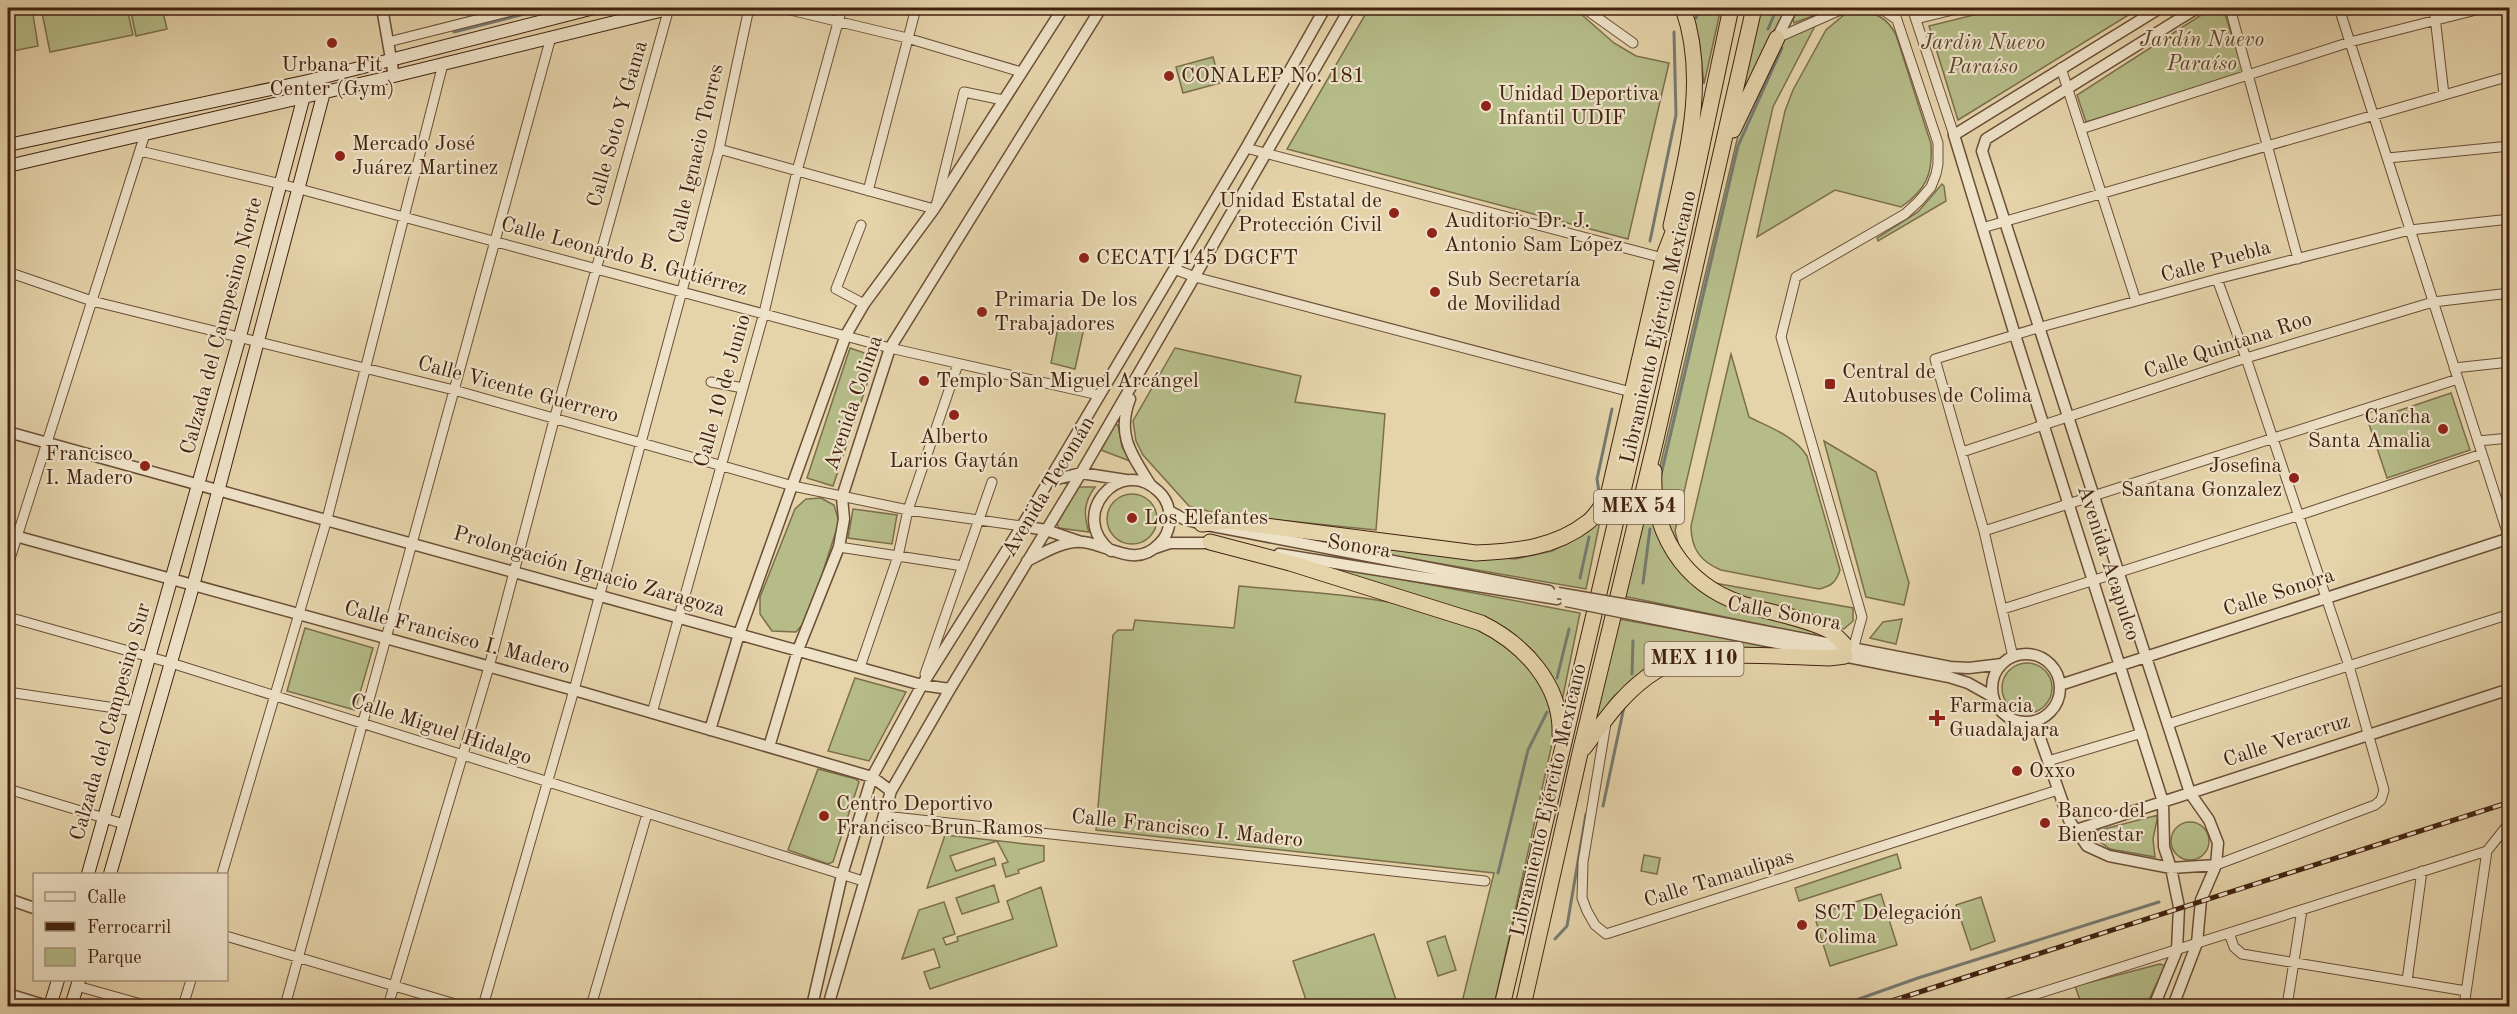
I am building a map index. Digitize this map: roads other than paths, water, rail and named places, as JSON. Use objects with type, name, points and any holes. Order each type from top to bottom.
[{"type":"highway","points":[[1603,573],[1608,496],[1690,142],[1695,84],[1691,29],[1683,8]]},
{"type":"highway","name":"Libramiento Ejército Mexicano","points":[[1523,1006],[1580,753],[1656,440],[1754,8]]},
{"type":"highway","name":"Libramiento Ejército Mexicano","points":[[1502,1006],[1681,244],[1729,10]]},
{"type":"highway","points":[[1716,169],[1748,94],[1777,38]]},
{"type":"highway","points":[[1663,258],[1695,178]]},
{"type":"highway","points":[[1656,440],[1653,483],[1655,504],[1660,526],[1679,561],[1700,582],[1723,595],[1739,603],[1828,630],[1848,651]]},
{"type":"highway","points":[[1202,524],[1227,521],[1476,553],[1508,552],[1551,544],[1589,522],[1608,496]]},
{"type":"highway","points":[[1210,542],[1290,563],[1481,623],[1499,632],[1528,656],[1542,674],[1554,697],[1561,725],[1560,761]]},
{"type":"highway","name":"MEX 110","points":[[1580,753],[1626,695],[1657,671],[1681,661],[1704,657],[1829,658],[1848,651]]},
{"type":"main road","points":[[8,145],[308,81],[594,8]]},
{"type":"main road","points":[[8,166],[394,76],[670,8]]},
{"type":"main road","name":"Calzada del Campesino Norte","points":[[172,580],[308,81]]},
{"type":"main road","name":"Calzada del Campesino Norte","points":[[193,586],[324,92]]},
{"type":"main road","points":[[259,262],[278,267]]},
{"type":"main road","points":[[250,298],[268,303]]},
{"type":"main road","name":"Calzada del Campesino Sur","points":[[88,873],[172,580]]},
{"type":"main road","name":"Calzada del Campesino Sur","points":[[110,873],[193,586]]},
{"type":"main road","points":[[49,1006],[58,981]]},
{"type":"main road","points":[[71,1006],[78,983]]},
{"type":"street","points":[[382,8],[394,76]]},
{"type":"street","points":[[388,42],[523,8]]},
{"type":"street","name":"Calle Soto Y Gama","points":[[388,1006],[489,667],[554,420],[670,8]]},
{"type":"street","name":"Calle Ignacio Torres","points":[[483,1006],[574,690],[641,443],[719,149],[749,8]]},
{"type":"street","points":[[782,8],[907,38],[1021,72]]},
{"type":"street","name":"Calle 10 de Junio","points":[[652,713],[764,313],[797,171],[842,8]]},
{"type":"street","points":[[868,190],[916,8]]},
{"type":"street","points":[[1043,8],[1062,10]]},
{"type":"street","name":"Avenida Colima","points":[[769,747],[798,650],[839,547],[844,519],[842,497],[890,348],[1101,8]]},
{"type":"street","name":"Avenida Tecomán","points":[[812,1006],[842,875],[872,777],[922,685],[1022,526],[1246,148],[1325,8]]},
{"type":"street","name":"Avenida Tecomán","points":[[828,1006],[891,791],[1081,473],[1350,8]]},
{"type":"street","points":[[1584,8],[1633,43]]},
{"type":"street","points":[[1777,38],[1792,8]]},
{"type":"street","points":[[1777,38],[1845,8]]},
{"type":"street","points":[[1880,8],[1896,19]]},
{"type":"street","points":[[1848,651],[1862,617],[1781,337],[1796,278],[1905,214],[1925,196],[1936,174],[1938,143],[1893,8]]},
{"type":"street","points":[[1912,8],[1954,135],[2160,8]]},
{"type":"street","points":[[1916,19],[1961,8]]},
{"type":"street","points":[[2068,88],[2197,8]]},
{"type":"street","points":[[2230,8],[2298,259]]},
{"type":"street","points":[[2339,8],[2509,539]]},
{"type":"street","points":[[2434,8],[2444,95]]},
{"type":"street","points":[[2081,129],[2350,42],[2484,8]]},
{"type":"street","name":"Avenida Colima","points":[[710,730],[739,634],[846,335],[864,304],[935,207],[1062,10]]},
{"type":"street","points":[[285,1006],[551,37]]},
{"type":"street","points":[[222,873],[327,519],[443,64]]},
{"type":"street","points":[[2061,68],[2136,301]]},
{"type":"street","points":[[1983,228],[2510,76]]},
{"type":"street","name":"Avenida Acapulco","points":[[2068,88],[1986,138],[1982,151],[2096,496],[2190,793],[2210,820],[2217,843],[2216,865],[2201,900],[2198,943],[2173,1006]]},
{"type":"street","points":[[719,149],[935,207],[964,92],[1003,100]]},
{"type":"street","points":[[8,565],[12,535],[47,443],[145,134]]},
{"type":"street","name":"Avenida Acapulco","points":[[1954,135],[2068,505],[2163,802],[2164,847],[2179,907],[2177,950],[2154,1006]]},
{"type":"street","points":[[2388,158],[2510,146]]},
{"type":"street","points":[[1246,148],[1663,258]]},
{"type":"street","name":"Calle Leonardo B. Gutiérrez","points":[[140,151],[280,184],[890,348],[1099,395]]},
{"type":"street","name":"Calle Puebla","points":[[1962,452],[1935,359],[2041,327],[2217,279],[2410,230],[2510,219]]},
{"type":"street","points":[[861,225],[836,289],[864,304]]},
{"type":"street","points":[[1174,268],[1195,277],[1631,392]]},
{"type":"street","name":"Calle Vicente Guerrero","points":[[8,272],[92,301],[454,390],[793,486],[908,510],[1022,526]]},
{"type":"street","points":[[1962,452],[1984,531],[2013,657],[2034,655],[2044,659],[2057,674],[2060,694],[2051,711],[2034,721],[2069,820],[2086,846],[2109,856],[2171,868],[2216,865],[2375,805],[2381,800],[2384,790],[2349,666],[2300,515],[2217,279]]},
{"type":"street","name":"Calle Quintana Roo","points":[[1962,452],[2246,358],[2433,302],[2510,293]]},
{"type":"street","points":[[2454,368],[2510,362]]},
{"type":"street","points":[[860,667],[898,556],[908,510],[958,364]]},
{"type":"street","points":[[1142,368],[1125,412],[1123,429],[1128,445],[1150,485],[1163,496],[1169,511],[1167,532],[1155,548]]},
{"type":"street","points":[[1984,531],[2458,379]]},
{"type":"street","points":[[711,382],[743,388]]},
{"type":"street","name":"Prolongación Ignacio Zaragoza","points":[[8,432],[922,685],[950,689]]},
{"type":"street","points":[[2478,441],[2510,438]]},
{"type":"street","points":[[2003,609],[2120,574],[2482,453]]},
{"type":"street","points":[[1049,480],[1081,473],[1150,485]]},
{"type":"street","points":[[1111,551],[1100,540],[1094,528],[1093,514],[1097,502],[1105,491],[1116,483],[1129,480]]},
{"type":"street","points":[[922,685],[992,482]]},
{"type":"street","name":"Sonora","points":[[1169,511],[1184,519],[1202,524],[1558,596]]},
{"type":"street","name":"Sonora","points":[[1022,526],[1046,530],[1122,555],[1145,554],[1170,543],[1210,542],[1558,596]]},
{"type":"street","name":"Calle Francisco I. Madero","points":[[12,535],[574,690],[872,777],[891,791]]},
{"type":"street","name":"Calle Sonora","points":[[2060,685],[2509,539]]},
{"type":"street","points":[[1027,561],[1050,549],[1081,542]]},
{"type":"street","points":[[839,547],[963,566]]},
{"type":"street","name":"Calle Sonora","points":[[1558,596],[1848,651],[1950,667],[1969,668],[2002,664],[2013,657]]},
{"type":"street","points":[[2168,724],[2510,614]]},
{"type":"street","name":"Calle Miguel Hidalgo","points":[[8,617],[171,663],[863,881]]},
{"type":"street","name":"Calle Sonora","points":[[1848,651],[1968,683],[1993,697],[2004,714],[2014,720],[2034,721]]},
{"type":"street","points":[[1993,697],[1992,685],[1995,674],[2002,664]]},
{"type":"street","name":"Calle Veracruz","points":[[2076,830],[2510,689]]},
{"type":"street","points":[[8,692],[135,711]]},
{"type":"street","name":"Calle Tamaulipas","points":[[1607,717],[1582,874],[1582,898],[1587,911],[1595,925],[1606,934],[2058,790]]},
{"type":"street","points":[[2048,761],[2142,734]]},
{"type":"street","points":[[8,789],[124,824]]},
{"type":"street","points":[[591,1006],[647,814]]},
{"type":"street","name":"Calle Francisco I. Madero","points":[[884,816],[1485,881]]},
{"type":"street","points":[[2464,1006],[2487,850],[2510,822]]},
{"type":"street","points":[[1999,1006],[2487,850]]},
{"type":"street","points":[[2407,981],[2422,871]]},
{"type":"street","points":[[8,899],[33,908]]},
{"type":"street","points":[[2287,1006],[2302,910]]},
{"type":"street","points":[[2229,933],[2234,947],[2242,954],[2466,991]]},
{"type":"street","points":[[228,937],[462,1006]]},
{"type":"street","points":[[183,1006],[191,981]]},
{"type":"street","points":[[78,983],[148,1006]]},
{"type":"street","points":[[8,994],[49,1006]]},
{"type":"waterway","points":[[454,32],[548,8]]},
{"type":"waterway","points":[[1696,18],[1700,8]]},
{"type":"waterway","points":[[1768,29],[1777,8]]},
{"type":"waterway","points":[[1650,241],[1676,115],[1674,32]]},
{"type":"waterway","points":[[1661,475],[1738,146],[1782,48]]},
{"type":"waterway","points":[[1599,492],[1597,479],[1612,409]]},
{"type":"waterway","points":[[1643,583],[1650,529]]},
{"type":"waterway","points":[[1580,578],[1589,537]]},
{"type":"waterway","points":[[1557,678],[1569,629]]},
{"type":"waterway","points":[[1632,674],[1633,641]]},
{"type":"waterway","points":[[1603,806],[1624,707]]},
{"type":"waterway","points":[[1498,873],[1528,750],[1547,712]]},
{"type":"waterway","points":[[1555,939],[1567,926],[1586,814]]},
{"type":"waterway","points":[[1839,1006],[1918,978],[2159,902]]},
{"type":"railway","points":[[1876,1006],[2510,802]]},
{"type":"place","name":"Urbana Fit Center (Gym)","points":[[332,43]]},
{"type":"place","name":"CONALEP No. 181","points":[[1169,76]]},
{"type":"place","name":"Unidad Deportiva Infantil UDIF","points":[[1486,106]]},
{"type":"place","name":"Mercado José Juárez Martinez","points":[[340,156]]},
{"type":"place","name":"Unidad Estatal de Protección Civil","points":[[1394,213]]},
{"type":"place","name":"Auditorio Dr. J. Antonio Sam López","points":[[1432,233]]},
{"type":"place","name":"CECATI 145 DGCFT","points":[[1084,258]]},
{"type":"place","name":"Sub Secretaría de Movilidad","points":[[1435,292]]},
{"type":"place","name":"Primaria De los Trabajadores","points":[[982,312]]},
{"type":"place","name":"Templo San Miguel Arcángel","points":[[924,381]]},
{"type":"place","name":"Central de Autobuses de Colima","points":[[1830,384]]},
{"type":"place","name":"Alberto Larios Gaytán","points":[[954,415]]},
{"type":"place","name":"Cancha Santa Amalia","points":[[2443,429]]},
{"type":"place","name":"Francisco I. Madero","points":[[145,466]]},
{"type":"place","name":"Josefina Santana Gonzalez","points":[[2294,478]]},
{"type":"place","name":"Los Elefantes","points":[[1132,518]]},
{"type":"place","name":"Farmacia Guadalajara","points":[[1937,718]]},
{"type":"place","name":"Oxxo","points":[[2017,771]]},
{"type":"place","name":"Centro Deportivo Francisco Brun Ramos","points":[[824,816]]},
{"type":"place","name":"Banco del Bienestar","points":[[2045,823]]},
{"type":"place","name":"SCT Delegación Colima","points":[[1802,925]]},
{"type":"park label","name":"Jardín Nuevo Paraíso","points":[[2202,52]]},
{"type":"park label","name":"Jardin Nuevo Paraíso","points":[[1983,55]]}]
